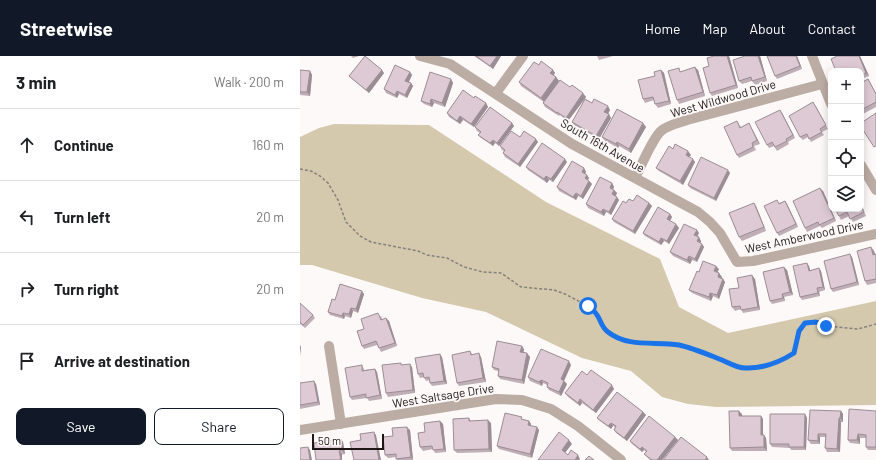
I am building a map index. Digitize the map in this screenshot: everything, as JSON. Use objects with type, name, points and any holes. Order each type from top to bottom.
[{"type":"street","name":"South 16th Avenue","points":[[420,56],[450,64],[572,144],[698,212],[720,233],[737,262]]},
{"type":"street","points":[[496,94],[523,56]]},
{"type":"street","points":[[812,56],[828,97]]},
{"type":"street","name":"West Wildwood Drive","points":[[635,178],[660,131],[671,125],[822,84]]},
{"type":"street","points":[[864,170],[876,190]]},
{"type":"street","name":"West Amberwood Drive","points":[[737,262],[753,261],[876,234]]},
{"type":"street","points":[[329,346],[341,424]]},
{"type":"street","name":"West Saltsage Drive","points":[[300,430],[496,399],[522,400],[551,409],[578,426],[621,460]]},
{"type":"path","points":[[300,169],[311,171],[328,183],[338,200],[346,222],[360,236],[371,242],[418,250],[428,255],[447,258],[464,268],[483,272],[501,273],[521,287],[554,290],[565,294],[577,300],[597,315],[601,325],[608,333],[627,341],[646,344],[680,345],[734,366],[747,368],[772,364],[794,353],[799,331],[805,323],[816,322],[826,326],[858,329],[876,324]]},
{"type":"shaded area","points":[[334,124],[429,125],[546,202],[660,259],[679,307],[728,333],[876,301],[876,405],[716,407],[688,404],[662,397],[631,371],[582,358],[486,312],[422,298],[312,265],[300,265],[300,137],[319,128]]},
{"type":"building","points":[[365,56],[382,70],[366,90],[349,76]]},
{"type":"building","points":[[476,56],[497,56],[490,66]]},
{"type":"building","points":[[714,56],[727,56],[736,85],[710,93],[703,68],[709,66],[707,58]]},
{"type":"building","points":[[745,56],[758,56],[765,77],[752,81],[751,77],[739,81],[733,60]]},
{"type":"building","points":[[767,56],[796,56],[800,66],[775,76]]},
{"type":"building","points":[[837,56],[859,56],[864,68],[835,68],[831,59]]},
{"type":"building","points":[[541,61],[553,70],[550,73],[556,77],[541,98],[519,82],[534,62],[539,65]]},
{"type":"building","points":[[395,65],[410,72],[405,81],[411,83],[405,95],[397,91],[395,95],[384,89]]},
{"type":"building","points":[[695,67],[703,92],[677,100],[668,71],[679,68],[680,72]]},
{"type":"building","points":[[300,70],[310,71],[307,92],[300,92]]},
{"type":"building","points":[[661,70],[669,101],[655,104],[653,97],[643,99],[638,80],[655,76],[654,72]]},
{"type":"building","points":[[430,72],[451,79],[442,103],[431,99],[430,104],[421,101]]},
{"type":"building","points":[[868,79],[876,94],[876,102],[864,108],[864,104],[864,81]]},
{"type":"building","points":[[560,80],[570,87],[572,85],[583,93],[566,118],[543,103]]},
{"type":"building","points":[[463,90],[474,98],[475,96],[486,103],[471,124],[460,116],[457,121],[447,113]]},
{"type":"building","points":[[585,99],[592,103],[594,99],[608,106],[604,112],[609,114],[596,136],[572,122]]},
{"type":"building","points":[[813,102],[826,125],[820,129],[822,132],[809,139],[807,134],[800,137],[789,116]]},
{"type":"building","points":[[490,107],[512,123],[497,143],[493,140],[490,143],[478,135],[481,132],[475,127]]},
{"type":"building","points":[[617,109],[643,123],[629,149],[617,142],[616,144],[602,137]]},
{"type":"building","points":[[780,110],[793,135],[786,139],[787,141],[775,147],[772,142],[767,145],[755,122]]},
{"type":"building","points":[[876,113],[876,146],[874,147],[864,132],[864,121]]},
{"type":"building","points":[[737,121],[740,128],[749,123],[757,140],[752,143],[753,147],[737,155],[724,127]]},
{"type":"building","points":[[511,131],[520,137],[524,131],[536,139],[518,164],[503,153],[505,150],[500,146]]},
{"type":"building","points":[[542,143],[565,159],[551,179],[546,176],[544,179],[526,167]]},
{"type":"building","points":[[675,144],[688,151],[686,155],[693,159],[680,181],[656,168],[669,146],[673,149]]},
{"type":"building","points":[[701,157],[728,170],[714,198],[688,185]]},
{"type":"building","points":[[572,161],[584,168],[582,172],[587,175],[585,178],[589,181],[581,196],[576,193],[573,197],[557,187]]},
{"type":"building","points":[[600,177],[612,183],[610,188],[614,190],[612,194],[617,197],[609,212],[603,209],[601,212],[586,204]]},
{"type":"building","points":[[820,188],[828,205],[828,212],[831,212],[834,218],[819,225],[818,222],[805,228],[793,201]]},
{"type":"building","points":[[637,195],[649,203],[633,231],[612,219],[623,201],[626,203],[629,199],[633,201]]},
{"type":"building","points":[[777,200],[779,204],[785,201],[796,224],[777,233],[764,206]]},
{"type":"building","points":[[754,203],[764,227],[739,237],[729,213]]},
{"type":"building","points":[[658,207],[670,214],[667,219],[676,224],[667,241],[661,238],[659,242],[643,233]]},
{"type":"building","points":[[837,212],[847,212],[839,216]]},
{"type":"building","points":[[847,212],[864,212],[850,219]]},
{"type":"building","points":[[684,224],[697,230],[694,235],[699,237],[697,241],[702,244],[695,259],[689,256],[687,260],[670,252]]},
{"type":"building","points":[[871,247],[873,255],[876,254],[876,279],[865,281],[857,251]]},
{"type":"building","points":[[850,254],[857,282],[831,289],[824,261]]},
{"type":"building","points":[[703,261],[716,266],[714,271],[719,273],[718,277],[723,279],[717,295],[710,293],[709,297],[689,290]]},
{"type":"building","points":[[807,263],[809,271],[819,268],[823,287],[817,288],[818,293],[800,297],[793,266]]},
{"type":"building","points":[[784,267],[790,292],[782,294],[783,298],[770,301],[763,272]]},
{"type":"building","points":[[752,275],[758,307],[741,310],[740,306],[732,307],[729,289],[739,288],[737,278]]},
{"type":"building","points":[[340,284],[362,291],[356,309],[351,308],[349,314],[343,313],[342,316],[328,312],[332,299],[335,300]]},
{"type":"building","points":[[300,303],[313,315],[303,325],[300,322]]},
{"type":"building","points":[[378,313],[381,320],[386,318],[395,343],[379,348],[376,341],[362,346],[357,331],[364,329],[361,319]]},
{"type":"building","points":[[497,341],[522,346],[520,352],[527,353],[522,380],[498,376],[499,369],[492,367]]},
{"type":"building","points":[[541,349],[569,361],[561,379],[564,381],[559,392],[547,387],[548,383],[541,380],[539,382],[528,377]]},
{"type":"building","points":[[470,351],[471,355],[479,353],[483,378],[457,383],[452,355]]},
{"type":"building","points":[[440,354],[444,381],[430,383],[429,377],[424,378],[423,373],[418,374],[415,358]]},
{"type":"building","points":[[401,363],[401,365],[410,364],[413,390],[386,393],[382,365]]},
{"type":"building","points":[[362,365],[362,371],[375,369],[380,395],[366,398],[366,394],[350,397],[345,368]]},
{"type":"building","points":[[591,370],[612,385],[593,410],[580,399],[578,403],[565,393],[582,371],[587,375]]},
{"type":"building","points":[[314,381],[318,402],[300,405],[300,383]]},
{"type":"building","points":[[617,392],[643,412],[624,438],[614,430],[616,426],[611,423],[608,426],[597,418]]},
{"type":"building","points":[[849,409],[876,411],[876,447],[866,447],[866,435],[858,434],[857,440],[848,440]]},
{"type":"building","points":[[810,410],[841,411],[839,418],[837,449],[825,448],[826,434],[818,434],[818,441],[808,440]]},
{"type":"building","points":[[729,411],[739,411],[739,416],[761,416],[761,435],[764,435],[764,447],[730,448]]},
{"type":"building","points":[[505,413],[522,417],[521,419],[529,421],[528,425],[537,427],[530,454],[497,446]]},
{"type":"building","points":[[770,414],[805,414],[804,447],[789,447],[789,444],[770,444]]},
{"type":"building","points":[[649,416],[675,437],[657,460],[652,460],[644,454],[647,451],[642,447],[640,449],[630,441]]},
{"type":"building","points":[[469,418],[469,421],[488,420],[489,449],[454,450],[453,419]]},
{"type":"building","points":[[440,421],[444,449],[433,450],[432,446],[420,447],[418,433],[425,432],[424,423]]},
{"type":"building","points":[[407,427],[411,457],[396,459],[396,454],[385,455],[383,437],[393,436],[392,428]]},
{"type":"building","points":[[374,432],[379,460],[354,460],[350,442],[361,440],[360,434]]},
{"type":"building","points":[[559,432],[569,440],[562,450],[568,455],[571,450],[578,455],[575,460],[538,460]]},
{"type":"building","points":[[681,437],[707,457],[705,460],[663,460]]},
{"type":"building","points":[[341,439],[342,450],[339,451],[341,460],[316,460],[314,443]]},
{"type":"building","points":[[308,447],[310,460],[300,460],[300,448]]},
{"type":"building","points":[[589,456],[594,460],[585,460]]},
{"type":"route","points":[[588,306],[597,315],[601,325],[608,333],[627,341],[680,345],[734,366],[747,368],[772,364],[794,353],[799,331],[805,323],[816,322],[826,326]]}]
